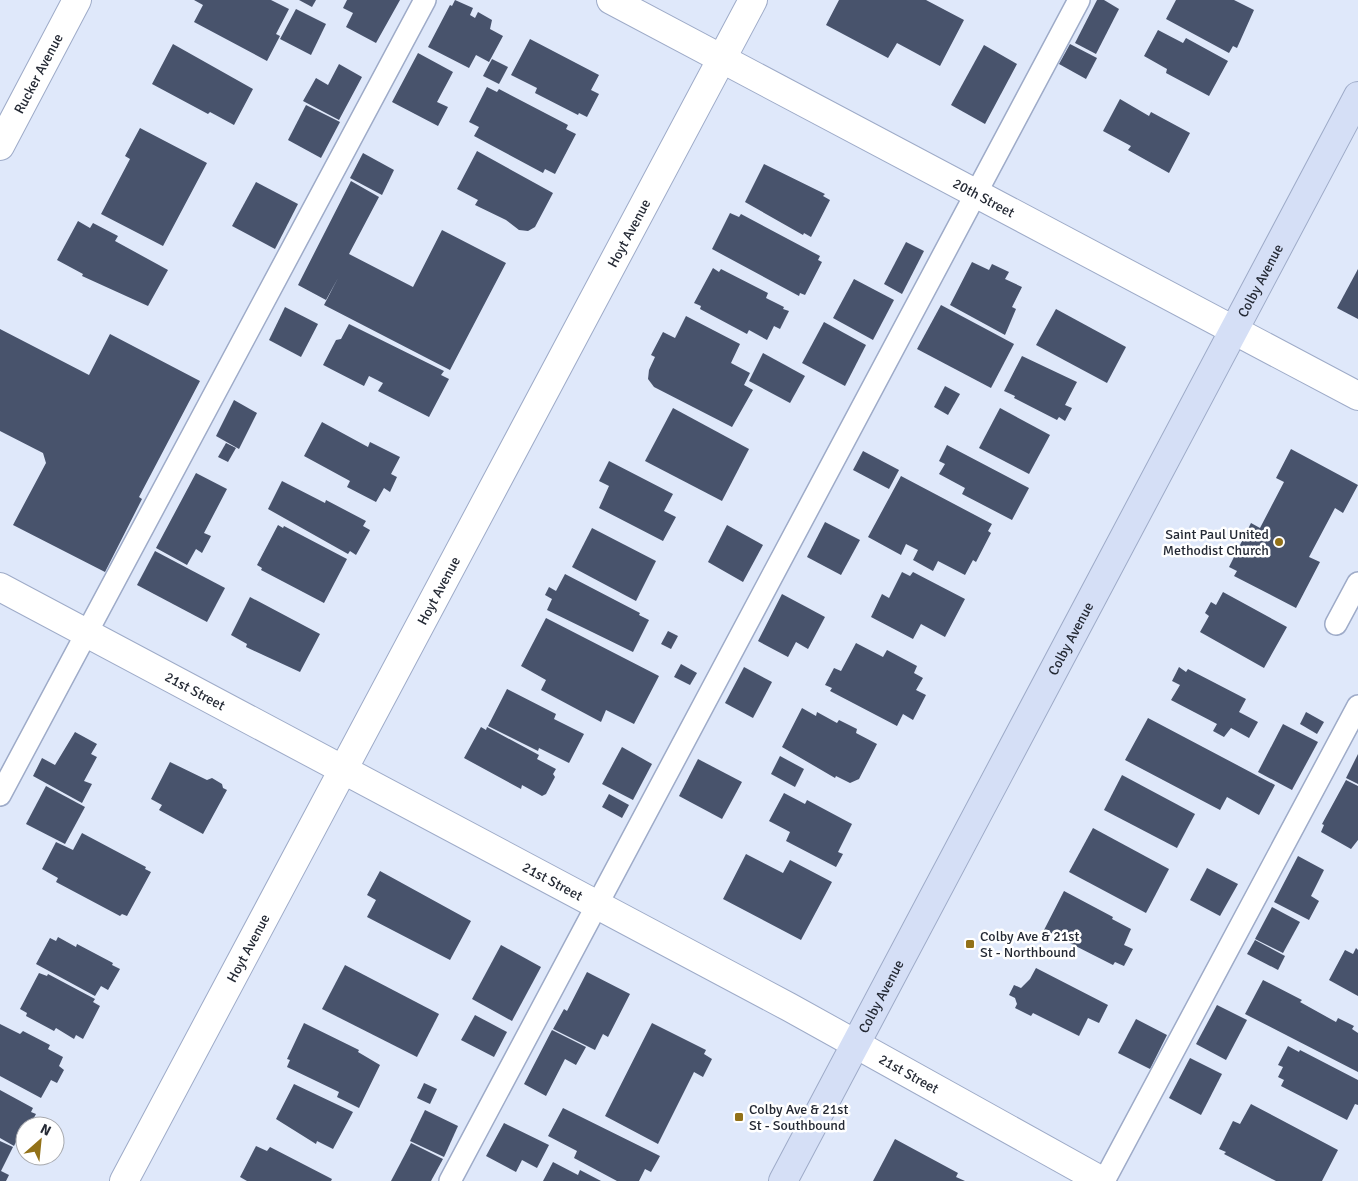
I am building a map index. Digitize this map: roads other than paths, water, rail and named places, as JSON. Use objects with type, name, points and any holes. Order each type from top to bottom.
[{"type":"main road","name":"Colby Avenue","points":[[783,1181],[1358,96]]},
{"type":"street","name":"Rucker Avenue","points":[[0,146],[77,0]]},
{"type":"street","name":"20th Street","points":[[611,0],[1358,396]]},
{"type":"street","name":"Hoyt Avenue","points":[[124,1181],[753,0]]},
{"type":"street","name":"21st Street","points":[[0,587],[856,1043],[1103,1181]]},
{"type":"lane","points":[[0,795],[425,0]]},
{"type":"lane","points":[[450,1181],[599,905],[1079,0]]},
{"type":"lane","points":[[1336,624],[1358,583]]},
{"type":"lane","points":[[1103,1181],[1358,706]]},
{"type":"place","name":"Saint Paul United Methodist Church","points":[[1279,542]]},
{"type":"place","name":"Colby Ave & 21st St - Northbound","points":[[970,944]]},
{"type":"place","name":"Colby Ave & 21st St - Southbound","points":[[739,1117]]}]
